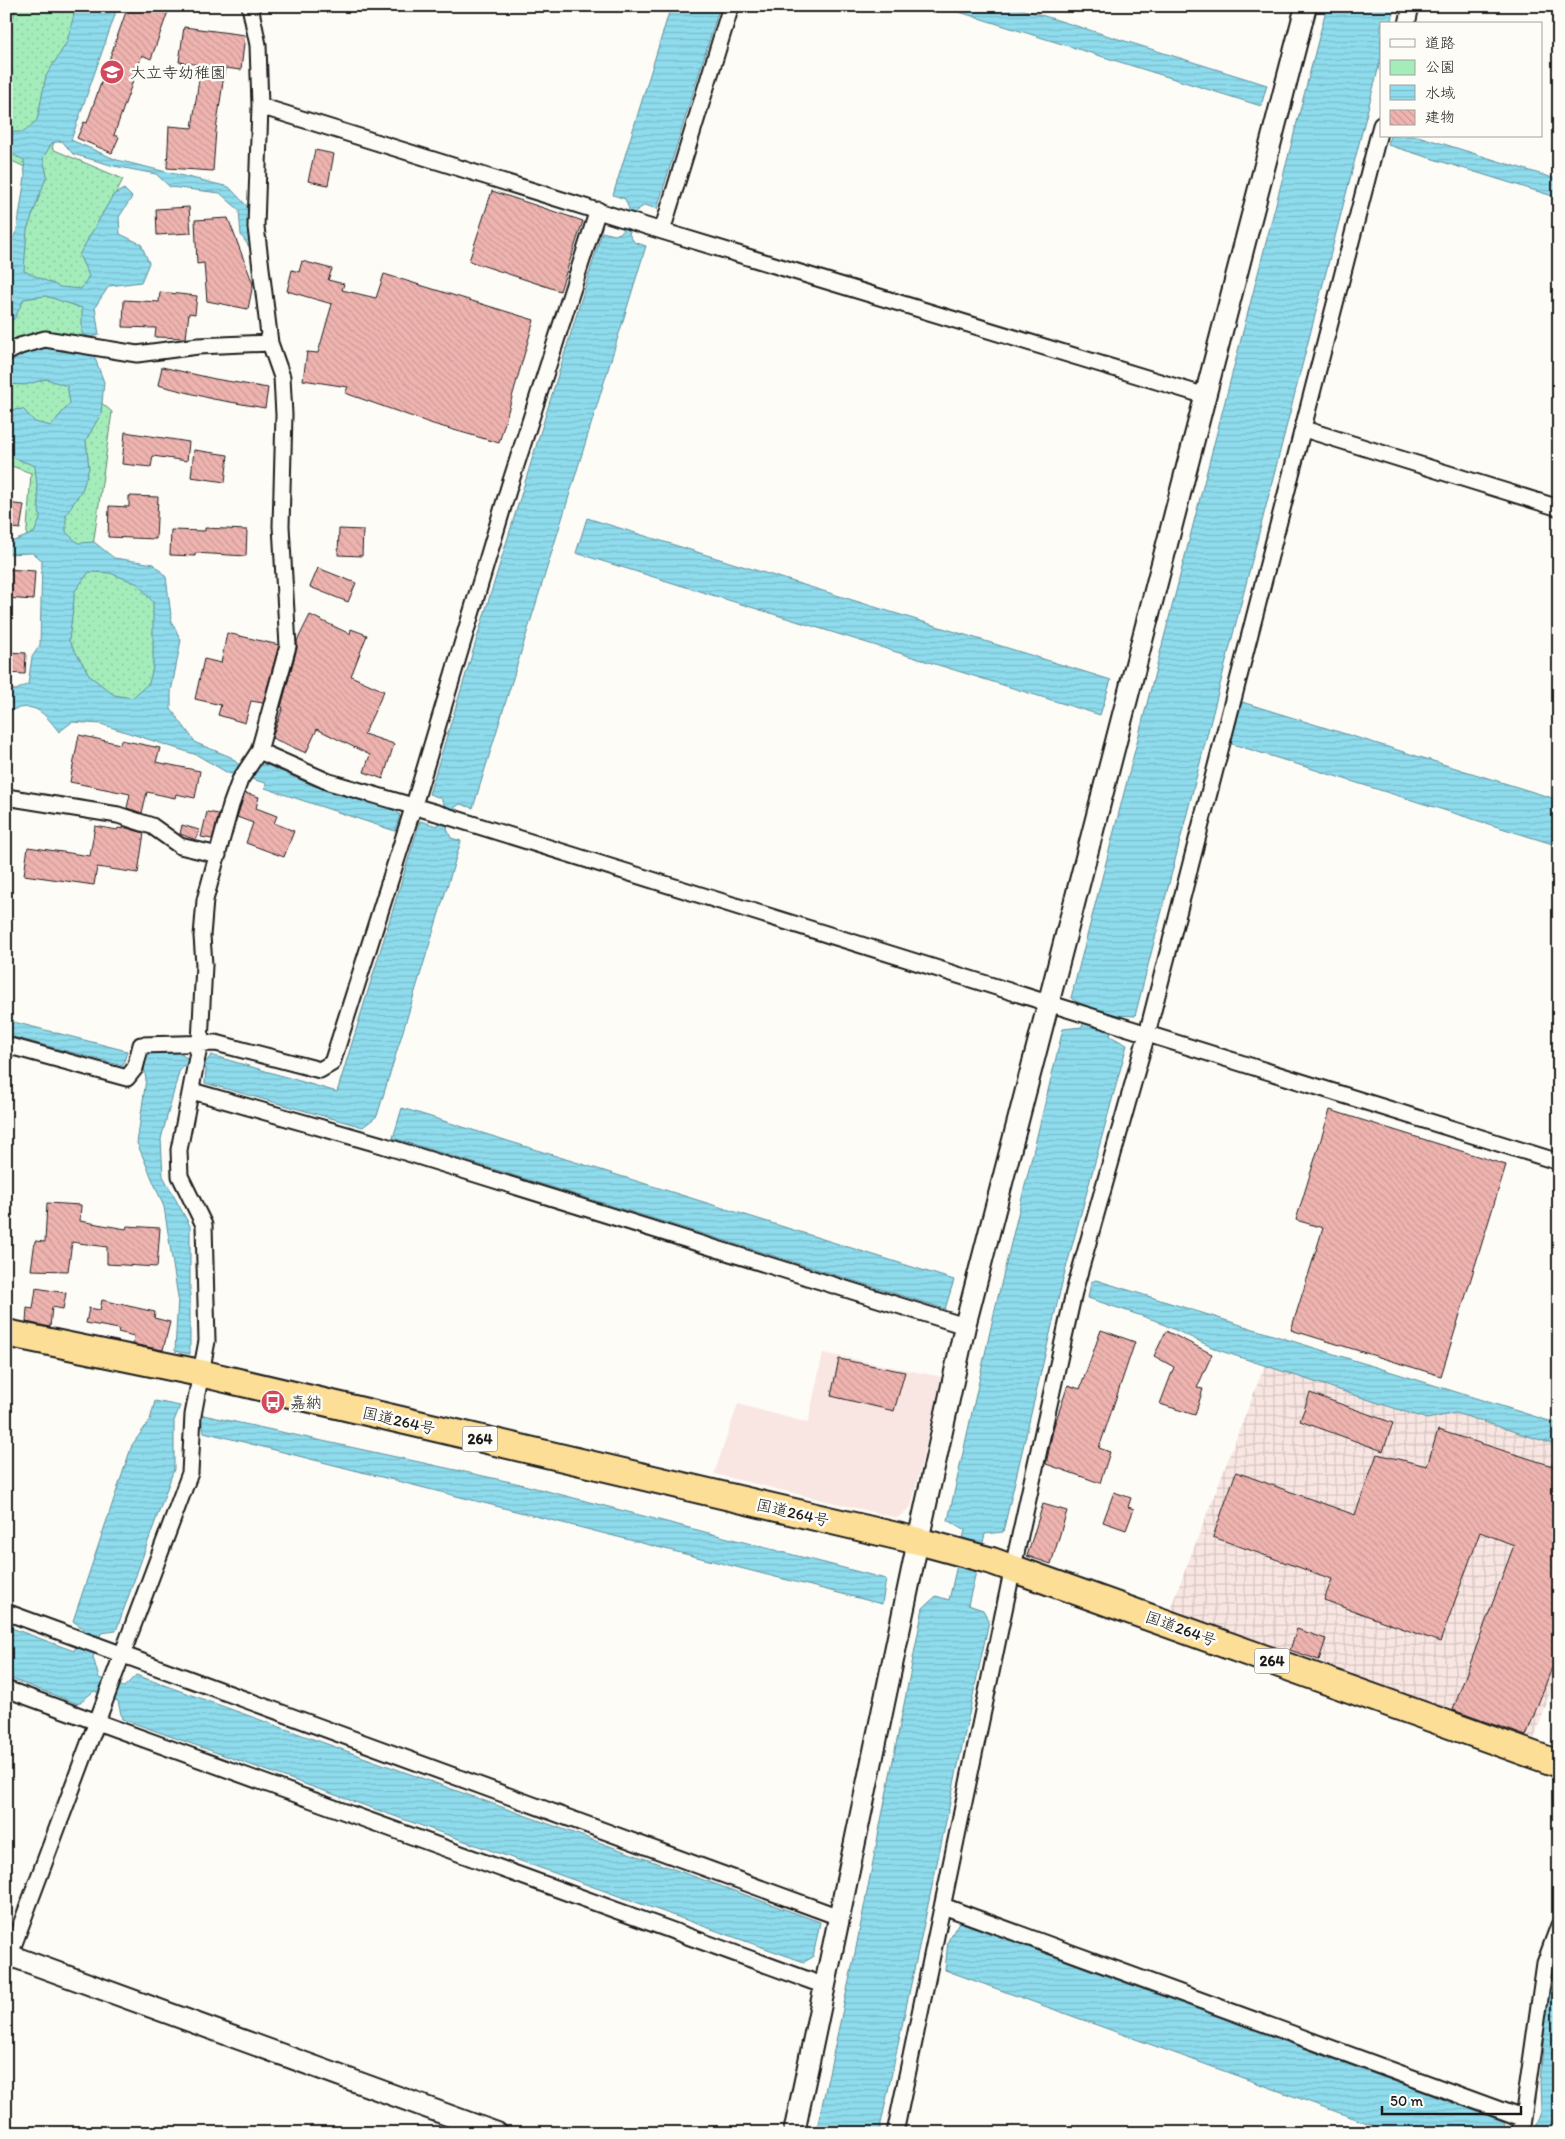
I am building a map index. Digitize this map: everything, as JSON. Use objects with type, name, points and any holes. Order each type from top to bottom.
[{"type":"highway","name":"国道264号","points":[[6,1332],[200,1373],[918,1541],[985,1559],[1012,1567],[1559,1764]]},
{"type":"street","points":[[250,6],[258,45],[260,106],[256,226],[270,343],[282,377],[284,415],[280,526],[288,646],[259,751],[240,780],[205,900],[202,936],[204,965],[199,1048],[179,1150],[180,1176],[204,1225],[207,1341],[193,1415],[190,1473],[7,1958],[497,2133]]},
{"type":"street","points":[[662,231],[732,6]]},
{"type":"street","points":[[794,2133],[965,1326],[1306,6]]},
{"type":"street","points":[[1408,22],[1412,6]]},
{"type":"street","points":[[260,106],[662,231],[1206,396]]},
{"type":"street","points":[[895,2133],[1012,1567],[1074,1292],[1147,1034],[1380,129]]},
{"type":"street","points":[[6,1045],[127,1078],[135,1068],[141,1044],[199,1048],[216,1043],[320,1070],[332,1063],[414,806],[509,487],[598,210]]},
{"type":"street","points":[[6,354],[20,346],[44,339],[137,354],[198,346],[270,343]]},
{"type":"street","points":[[1304,428],[1559,508]]},
{"type":"street","points":[[259,751],[329,782],[455,818],[1559,1162]]},
{"type":"street","points":[[6,797],[118,815],[152,826],[180,846],[218,855]]},
{"type":"street","points":[[192,1091],[391,1148],[965,1326]]},
{"type":"street","points":[[6,1612],[839,1917]]},
{"type":"street","points":[[6,1689],[824,1986]]},
{"type":"street","points":[[943,1906],[1522,2126],[1545,1963],[1559,1924]]},
{"type":"shaded area","points":[[1274,1341],[1559,1434],[1559,1668],[1532,1745],[1169,1612]]},
{"type":"shaded area","points":[[823,1353],[942,1377],[911,1507],[897,1518],[714,1474],[738,1404],[808,1423]]},
{"type":"green space","points":[[6,6],[88,6],[52,149],[123,179],[85,255],[102,278],[75,380],[112,412],[92,553],[160,592],[159,735],[36,701],[52,554],[26,544],[31,473],[6,464],[6,276],[43,176],[6,158]]},
{"type":"water","points":[[6,6],[13,6],[15,11],[6,45]]},
{"type":"water","points":[[76,6],[115,6],[115,15],[71,140],[117,160],[229,187],[247,206],[250,248],[241,235],[239,210],[220,193],[170,187],[156,174],[114,166],[73,154],[62,141],[52,143],[43,158],[47,175],[27,230],[24,271],[60,287],[81,289],[89,276],[79,255],[113,195],[124,189],[132,197],[119,217],[120,234],[141,244],[149,263],[141,282],[109,286],[95,307],[99,335],[91,337],[82,334],[82,308],[46,296],[24,299],[14,319],[6,323],[6,252],[17,230],[25,177],[24,160],[6,151],[6,132],[24,132],[37,120],[46,76],[67,42]]},
{"type":"water","points":[[671,6],[720,6],[657,209],[645,205],[636,211],[629,234],[634,242],[646,246],[473,808],[460,804],[454,808],[447,829],[451,838],[461,841],[377,1116],[363,1127],[205,1083],[206,1068],[184,1065],[179,1072],[161,1139],[163,1176],[190,1226],[190,1354],[175,1351],[178,1297],[164,1207],[137,1143],[146,1079],[143,1063],[150,1053],[177,1052],[185,1057],[207,1061],[211,1055],[337,1092],[420,821],[437,826],[444,805],[441,798],[429,794],[602,232],[615,235],[622,232],[629,209],[625,199],[613,195]]},
{"type":"water","points":[[940,6],[1012,6],[1267,85],[1261,106]]},
{"type":"water","points":[[1327,6],[1395,6],[1391,22],[1380,22],[1380,62],[1135,1016],[1115,1015],[1110,1036],[1127,1045],[1063,1279],[1003,1532],[985,1534],[968,1605],[983,1610],[989,1621],[879,2133],[816,2133],[854,1958],[923,1608],[936,1596],[949,1600],[965,1530],[948,1520],[995,1309],[1063,1029],[1082,1027],[1089,1009],[1071,998]]},
{"type":"water","points":[[1390,138],[1424,138],[1559,180],[1559,198],[1388,145]]},
{"type":"water","points":[[40,348],[93,353],[104,382],[101,414],[86,440],[89,468],[83,488],[66,515],[66,532],[78,543],[94,542],[114,558],[154,564],[166,577],[172,623],[181,640],[171,692],[171,709],[196,743],[231,757],[238,764],[254,769],[265,764],[314,786],[393,808],[400,815],[395,831],[265,788],[266,783],[228,773],[197,755],[101,724],[72,722],[59,732],[37,710],[24,707],[6,712],[6,689],[16,690],[28,684],[32,657],[40,645],[42,560],[32,553],[6,554],[6,544],[34,533],[40,519],[35,466],[12,457],[6,452],[6,422],[10,410],[23,409],[35,422],[51,426],[70,403],[67,386],[46,379],[25,385],[6,384],[6,362],[19,352]],"holes":[[[89,572],[110,573],[138,584],[153,602],[153,667],[149,683],[132,698],[114,695],[90,676],[69,641],[75,591]]]},
{"type":"water","points":[[587,518],[1111,680],[1100,715],[576,553]]},
{"type":"water","points":[[1242,702],[1559,800],[1559,846],[1229,743]]},
{"type":"water","points":[[6,1020],[127,1051],[123,1066],[6,1035]]},
{"type":"water","points":[[402,1108],[954,1280],[945,1309],[393,1138]]},
{"type":"water","points":[[1096,1280],[1559,1424],[1559,1446],[1456,1413],[1427,1419],[1218,1350],[1154,1320],[1088,1298],[1091,1282]]},
{"type":"water","points":[[155,1401],[180,1406],[174,1421],[174,1469],[116,1631],[101,1633],[93,1657],[99,1678],[124,1687],[136,1675],[820,1922],[813,1957],[804,1962],[122,1719],[118,1701],[94,1691],[78,1704],[6,1677],[6,1626],[74,1651],[84,1629],[73,1621],[132,1445],[150,1420]]},
{"type":"water","points":[[203,1415],[520,1484],[886,1579],[882,1604],[204,1432],[201,1420]]},
{"type":"water","points":[[959,1922],[1505,2122],[1503,2133],[1395,2133],[945,1970],[948,1941]]},
{"type":"water","points":[[1559,1940],[1559,2133],[1533,2133],[1541,2111],[1540,2082],[1550,1965]]},
{"type":"building","points":[[128,6],[170,6],[151,59],[142,55],[114,135],[119,137],[112,153],[77,138],[84,122],[87,123]]},
{"type":"building","points":[[184,27],[245,35],[241,70],[225,68],[216,130],[213,171],[167,168],[169,126],[192,128],[201,65],[179,62]]},
{"type":"building","points":[[315,150],[334,154],[328,185],[308,181]]},
{"type":"building","points":[[492,191],[583,221],[560,291],[469,261]]},
{"type":"building","points":[[189,207],[191,233],[157,235],[156,209]]},
{"type":"building","points":[[228,218],[253,284],[248,309],[207,301],[204,263],[197,264],[195,220]]},
{"type":"building","points":[[302,261],[332,269],[328,280],[344,284],[342,290],[376,298],[384,274],[534,320],[499,443],[433,424],[345,393],[348,387],[303,380],[307,352],[318,353],[332,304],[287,291],[292,270],[299,272]]},
{"type":"building","points":[[160,292],[197,296],[195,314],[189,313],[186,338],[155,337],[156,328],[123,327],[124,300],[159,302]]},
{"type":"building","points":[[162,367],[268,388],[265,408],[213,399],[158,385]]},
{"type":"building","points":[[125,432],[189,442],[187,461],[153,456],[151,467],[122,464]]},
{"type":"building","points":[[194,450],[228,455],[225,482],[191,477]]},
{"type":"building","points":[[129,496],[158,497],[156,539],[108,537],[109,506],[129,507]]},
{"type":"building","points":[[6,503],[24,505],[20,529],[6,527]]},
{"type":"building","points":[[205,528],[247,530],[246,556],[195,553],[195,556],[170,555],[171,530],[205,531]]},
{"type":"building","points":[[339,529],[363,530],[362,556],[338,555]]},
{"type":"building","points":[[318,568],[356,583],[348,602],[310,587]]},
{"type":"building","points":[[6,569],[35,571],[33,600],[6,598]]},
{"type":"building","points":[[310,615],[350,634],[351,629],[367,635],[351,676],[384,691],[364,734],[394,744],[383,779],[364,772],[370,755],[317,729],[306,753],[272,738],[283,707],[281,707],[297,648],[297,641]]},
{"type":"building","points":[[227,633],[279,645],[263,703],[251,701],[245,723],[218,715],[221,705],[195,699],[204,659],[221,663]]},
{"type":"building","points":[[6,652],[26,653],[25,674],[6,673]]},
{"type":"building","points":[[79,735],[120,744],[121,740],[160,748],[156,762],[200,771],[195,798],[176,794],[175,798],[147,792],[142,813],[127,808],[130,794],[70,782]]},
{"type":"building","points":[[245,793],[259,797],[256,808],[277,816],[274,823],[294,831],[284,857],[246,843],[253,823],[237,817]]},
{"type":"building","points":[[207,812],[219,814],[212,839],[201,837]]},
{"type":"building","points":[[182,825],[199,830],[196,840],[180,834]]},
{"type":"building","points":[[95,826],[117,830],[118,828],[123,829],[123,827],[144,833],[138,873],[97,867],[94,885],[24,875],[28,847],[90,856]]},
{"type":"building","points":[[1330,1110],[1506,1165],[1441,1376],[1291,1330],[1323,1228],[1296,1220]]},
{"type":"building","points":[[47,1203],[81,1205],[80,1221],[126,1229],[127,1226],[160,1228],[157,1267],[107,1264],[107,1247],[72,1242],[68,1271],[31,1270],[35,1241],[45,1242]]},
{"type":"building","points":[[36,1288],[66,1293],[63,1309],[52,1307],[50,1327],[26,1322],[27,1308],[33,1309]]},
{"type":"building","points":[[102,1300],[155,1312],[154,1318],[170,1322],[163,1350],[133,1344],[134,1336],[118,1332],[119,1329],[86,1323],[89,1308],[100,1310]]},
{"type":"building","points":[[1101,1330],[1135,1342],[1099,1448],[1110,1452],[1100,1483],[1046,1464],[1054,1426],[1068,1385],[1080,1389]]},
{"type":"building","points":[[1166,1331],[1212,1354],[1197,1388],[1203,1389],[1195,1415],[1160,1404],[1174,1367],[1154,1356]]},
{"type":"building","points":[[839,1359],[905,1372],[894,1411],[831,1396]]},
{"type":"building","points":[[1310,1393],[1393,1423],[1383,1451],[1300,1421]]},
{"type":"building","points":[[1438,1430],[1559,1468],[1559,1649],[1526,1736],[1453,1710],[1514,1545],[1480,1532],[1440,1642],[1324,1600],[1332,1579],[1213,1537],[1236,1472],[1355,1515],[1377,1454],[1427,1466]]},
{"type":"building","points":[[1114,1492],[1131,1498],[1128,1507],[1134,1509],[1126,1530],[1103,1522]]},
{"type":"building","points":[[1043,1504],[1067,1511],[1051,1564],[1027,1556]]},
{"type":"building","points":[[1297,1629],[1326,1639],[1319,1660],[1290,1650]]},
{"type":"place","name":"大立寺幼稚園","points":[[112,72]]},
{"type":"place","name":"嘉納","points":[[273,1402]]}]
